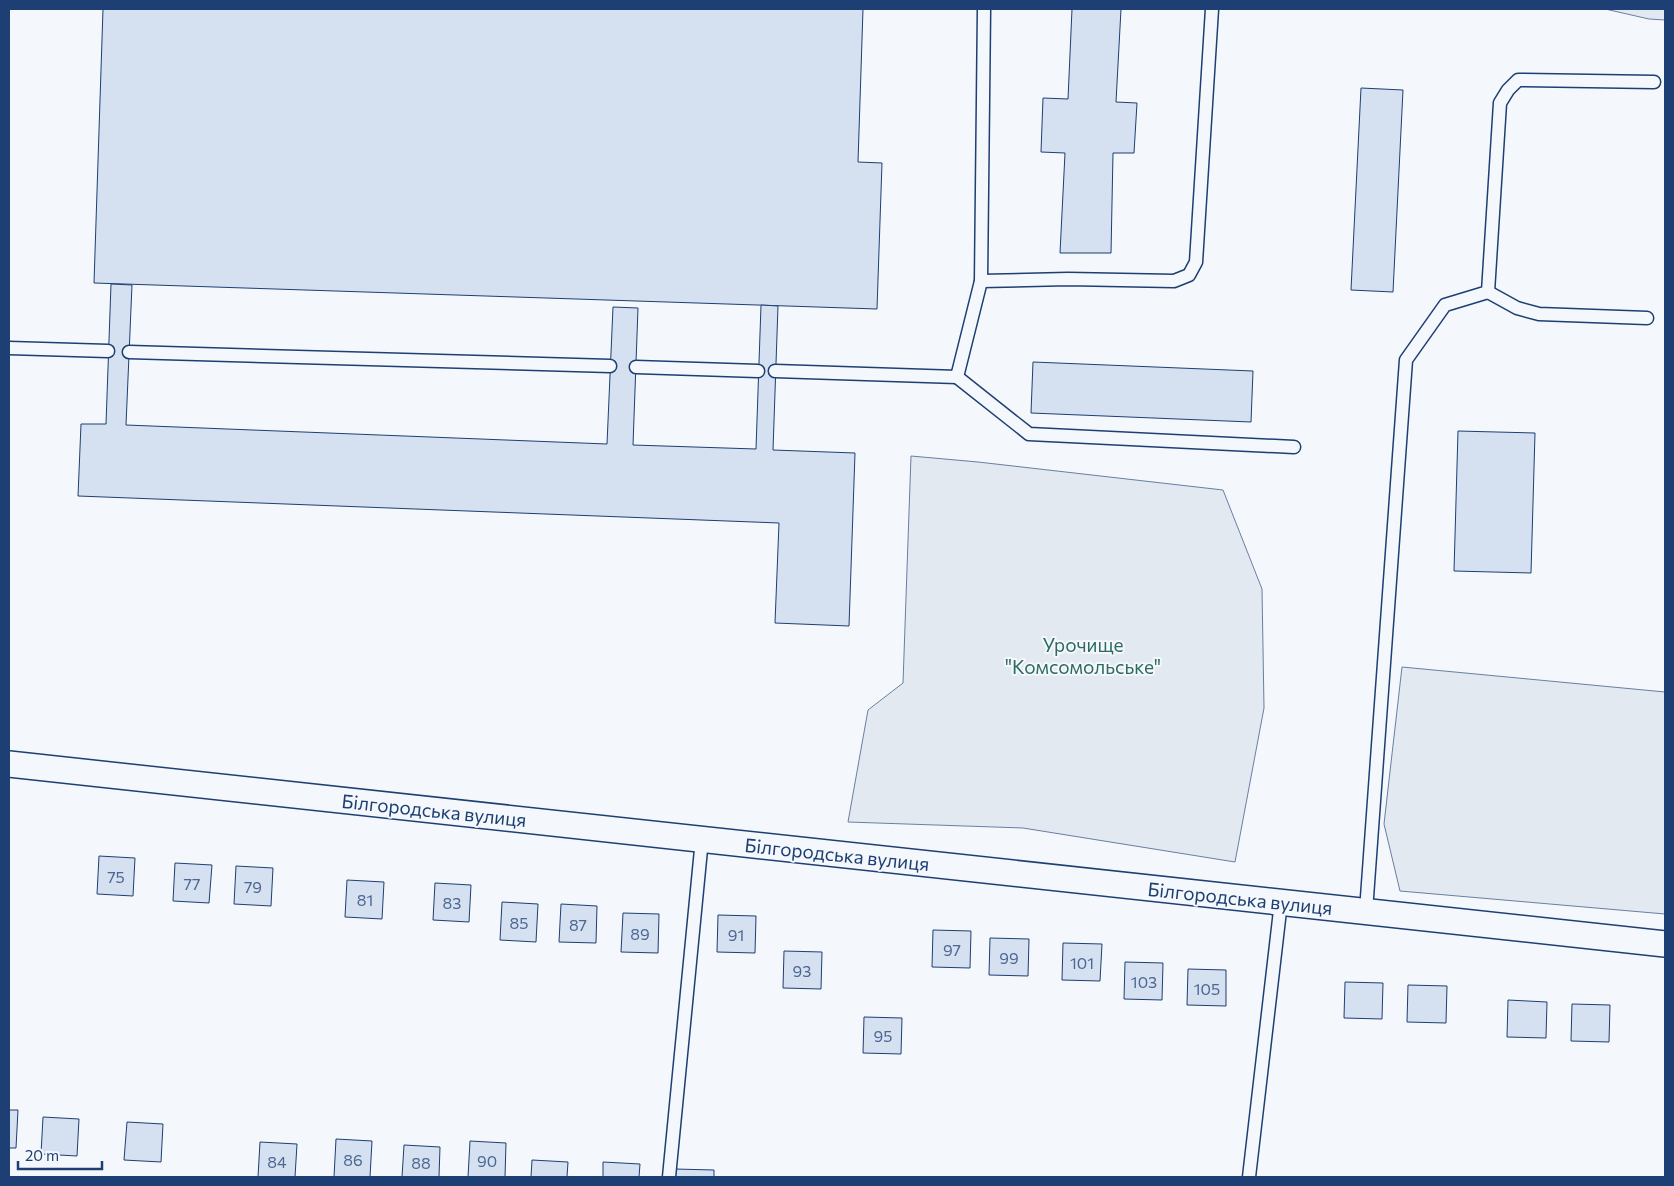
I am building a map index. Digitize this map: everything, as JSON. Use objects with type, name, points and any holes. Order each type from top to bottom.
[{"type":"street","name":"Білгородська вулиця","points":[[9,764],[1665,944]]},
{"type":"lane","points":[[957,377],[981,281],[984,9]]},
{"type":"lane","points":[[981,281],[1068,279],[1174,281],[1189,275],[1196,262],[1212,9]]},
{"type":"lane","points":[[1488,292],[1500,103],[1508,90],[1518,80],[1654,82]]},
{"type":"lane","points":[[1366,912],[1406,360],[1445,305],[1488,292],[1517,308],[1539,314],[1646,318]]},
{"type":"lane","points":[[9,348],[108,351]]},
{"type":"lane","points":[[129,352],[610,366]]},
{"type":"lane","points":[[636,367],[758,371]]},
{"type":"lane","points":[[775,371],[957,377],[1029,434],[1294,447]]},
{"type":"lane","points":[[669,1177],[702,839]]},
{"type":"lane","points":[[1249,1177],[1281,902]]},
{"type":"green space","points":[[1605,9],[1665,9],[1665,20],[1649,19]]},
{"type":"green space","name":"Урочище \"Комсомольське\"","points":[[911,456],[1223,490],[1262,589],[1264,708],[1235,862],[1023,828],[848,822],[868,710],[903,683]]},
{"type":"green space","points":[[1402,667],[1665,692],[1665,914],[1400,891],[1384,824]]},
{"type":"building","points":[[103,9],[863,9],[858,162],[882,163],[877,309],[94,283]]},
{"type":"building","points":[[1072,9],[1121,9],[1116,102],[1137,103],[1134,153],[1113,153],[1111,253],[1060,253],[1065,153],[1041,152],[1043,98],[1068,99]]},
{"type":"building","points":[[1361,88],[1403,90],[1393,292],[1351,290]]},
{"type":"building","points":[[111,284],[132,285],[126,425],[607,444],[613,307],[638,308],[633,445],[756,449],[761,305],[778,306],[773,450],[855,453],[849,626],[775,623],[779,523],[78,496],[81,424],[106,424]]},
{"type":"building","points":[[1033,362],[1253,371],[1251,422],[1031,413]]},
{"type":"building","points":[[1458,431],[1535,433],[1531,573],[1454,571]]},
{"type":"building","points":[[99,856],[135,858],[133,896],[97,894]]},
{"type":"building","points":[[175,863],[212,865],[209,903],[173,901]]},
{"type":"building","points":[[236,866],[273,868],[271,906],[234,904]]},
{"type":"building","points":[[347,880],[384,882],[382,919],[345,917]]},
{"type":"building","points":[[435,883],[471,885],[469,922],[433,920]]},
{"type":"building","points":[[502,902],[538,904],[536,942],[500,940]]},
{"type":"building","points":[[561,904],[597,906],[596,943],[559,942]]},
{"type":"building","points":[[623,913],[659,914],[658,953],[621,952]]},
{"type":"building","points":[[718,915],[756,916],[755,953],[717,952]]},
{"type":"building","points":[[933,930],[971,931],[970,968],[932,967]]},
{"type":"building","points":[[990,938],[1029,939],[1028,976],[989,975]]},
{"type":"building","points":[[1063,943],[1102,944],[1100,981],[1062,980]]},
{"type":"building","points":[[784,951],[822,952],[821,989],[783,988]]},
{"type":"building","points":[[1125,962],[1163,963],[1162,1000],[1124,999]]},
{"type":"building","points":[[1188,969],[1226,970],[1226,1006],[1187,1005]]},
{"type":"building","points":[[1345,982],[1383,983],[1382,1019],[1344,1018]]},
{"type":"building","points":[[1408,985],[1447,986],[1446,1023],[1407,1022]]},
{"type":"building","points":[[1508,1000],[1547,1002],[1546,1038],[1507,1037]]},
{"type":"building","points":[[1572,1004],[1610,1005],[1609,1042],[1571,1041]]},
{"type":"building","points":[[864,1017],[902,1018],[901,1054],[863,1053]]},
{"type":"building","points":[[9,1110],[18,1110],[16,1148],[9,1148]]},
{"type":"building","points":[[43,1117],[79,1119],[77,1156],[41,1154]]},
{"type":"building","points":[[127,1122],[163,1124],[161,1162],[124,1160]]},
{"type":"building","points":[[336,1139],[372,1141],[370,1177],[334,1177]]},
{"type":"building","points":[[470,1141],[506,1143],[505,1177],[468,1177]]},
{"type":"building","points":[[260,1142],[297,1144],[295,1177],[258,1177]]},
{"type":"building","points":[[404,1145],[440,1147],[439,1177],[402,1177]]},
{"type":"building","points":[[532,1160],[568,1162],[567,1177],[531,1177]]},
{"type":"building","points":[[603,1162],[640,1164],[639,1177],[603,1177]]},
{"type":"building","points":[[675,1169],[714,1170],[714,1177],[675,1177]]}]
